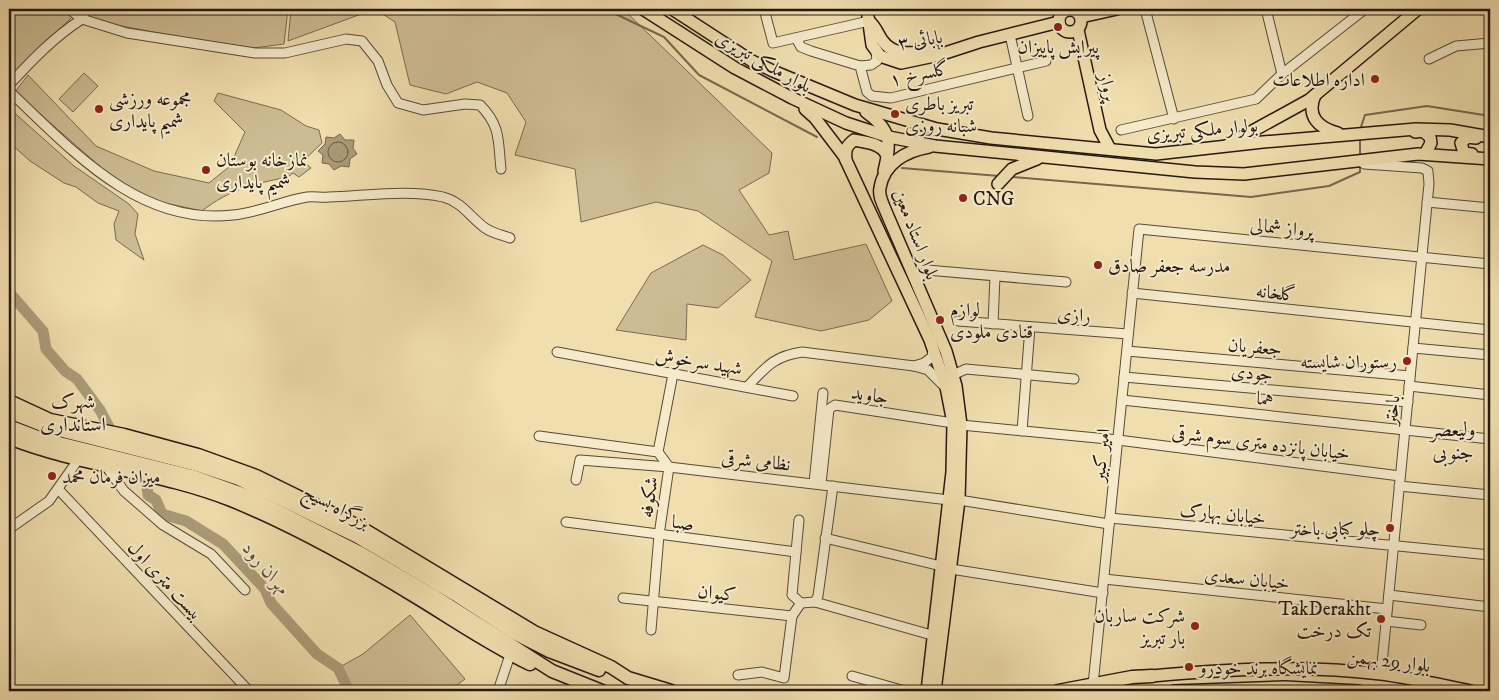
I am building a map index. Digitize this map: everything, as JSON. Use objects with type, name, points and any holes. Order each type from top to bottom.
[{"type":"highway","points":[[9,401],[48,423]]},
{"type":"highway","points":[[9,412],[48,423],[124,435],[198,454],[256,476],[358,526],[469,591],[534,632],[611,667],[628,678],[671,691]]},
{"type":"highway","name":"بزرگراه بسیج","points":[[9,426],[43,439],[192,476],[248,496],[359,552],[436,597],[552,671],[602,691]]},
{"type":"highway","points":[[9,438],[78,460],[181,484],[230,500],[287,525],[408,592],[510,655],[535,667],[552,671]]},
{"type":"highway","points":[[1058,691],[1132,677],[1152,676]]},
{"type":"main road","name":"بلوار ملکى تبریزى","points":[[643,9],[735,68],[792,98],[846,122],[889,137]]},
{"type":"main road","name":"بلوار ملکى تبریزى","points":[[672,9],[752,61],[857,106]]},
{"type":"main road","points":[[866,9],[869,21]]},
{"type":"main road","points":[[1069,9],[1077,11],[1081,17],[1082,24],[1075,31],[1062,29],[1059,22],[1063,12],[1069,9]]},
{"type":"main road","points":[[1081,17],[1117,9]]},
{"type":"main road","points":[[1224,146],[1316,94],[1418,9]]},
{"type":"main road","name":"بابائی ۳","points":[[869,21],[878,30],[882,40],[889,47],[906,54],[955,44],[979,42]]},
{"type":"main road","name":"بابائی ۳","points":[[869,21],[868,29],[872,45],[876,51],[889,61],[901,63],[939,55],[979,42],[1059,22]]},
{"type":"main road","name":"پرواز","points":[[1075,31],[1094,134],[1086,146]]},
{"type":"main road","name":"پرواز","points":[[1075,31],[1100,130],[1110,149]]},
{"type":"main road","points":[[1316,94],[1311,104],[1315,121],[1327,130],[1346,135]]},
{"type":"main road","name":"بلوار استاد معین","points":[[792,98],[815,118],[847,165],[933,347],[957,424]]},
{"type":"main road","name":"بولوار ملکی تبریزی","points":[[857,106],[937,129],[991,138],[1156,154],[1428,128],[1490,137]]},
{"type":"main road","points":[[857,106],[875,118],[886,130],[889,144],[880,187]]},
{"type":"main road","points":[[1393,131],[1423,131],[1430,137],[1431,143],[1425,154]]},
{"type":"main road","name":"بولوار ملکی تبریزی","points":[[889,137],[935,146],[1046,158],[1244,174],[1346,162],[1385,162],[1425,154],[1490,158]]},
{"type":"main road","points":[[1490,137],[1483,139],[1467,137],[1462,140],[1461,146],[1464,153],[1490,158]]},
{"type":"main road","points":[[847,165],[845,151],[854,140],[880,146],[887,156]]},
{"type":"main road","name":"بلوار استاد معین","points":[[935,146],[917,149],[897,160],[888,170],[880,187],[880,195],[946,351],[953,375],[957,424],[954,500],[946,568]]},
{"type":"main road","points":[[998,184],[1012,169],[1020,164],[1046,158]]},
{"type":"main road","points":[[919,691],[936,585],[946,568]]},
{"type":"main road","points":[[926,691],[946,568]]},
{"type":"main road","points":[[935,691],[946,568]]},
{"type":"main road","points":[[940,691],[952,587],[946,568]]},
{"type":"main road","name":"بلوار 29 بهمن","points":[[1152,676],[1296,669],[1381,674],[1471,691]]},
{"type":"main road","name":"بلوار 29 بهمن","points":[[1174,691],[1285,687],[1358,691]]},
{"type":"street","points":[[69,9],[82,19],[127,33],[255,53],[285,53],[346,39],[362,40],[378,61],[387,85],[398,103],[423,110],[465,104],[480,105],[493,118],[498,136],[501,170]]},
{"type":"street","points":[[9,84],[42,49],[63,31],[82,19],[85,9]]},
{"type":"street","points":[[764,9],[773,43],[869,21]]},
{"type":"street","points":[[1145,9],[1174,119]]},
{"type":"street","points":[[1266,9],[1282,74]]},
{"type":"street","points":[[1121,130],[1256,100],[1282,74],[1365,9]]},
{"type":"street","points":[[1010,34],[1028,116]]},
{"type":"street","name":"گلسرخ ۱","points":[[796,38],[802,47],[806,49],[860,66],[867,92],[872,96],[890,98],[1017,68]]},
{"type":"street","points":[[1429,59],[1456,46],[1490,43]]},
{"type":"street","points":[[860,66],[871,65],[877,61],[876,51]]},
{"type":"street","points":[[1017,68],[1046,61]]},
{"type":"street","points":[[9,91],[93,169],[118,187],[154,205],[194,214],[232,216],[266,209],[307,197],[392,193],[442,197],[458,202],[486,228],[510,238]]},
{"type":"street","name":"باختر","points":[[1381,674],[1422,257],[1428,171],[1422,168],[1385,162]]},
{"type":"street","points":[[1427,202],[1490,208]]},
{"type":"street","name":"پرواز شمالی","points":[[1139,229],[1490,264]]},
{"type":"street","name":"امیر کبیر","points":[[1094,684],[1139,229]]},
{"type":"street","points":[[915,280],[927,270],[1066,282]]},
{"type":"street","points":[[993,324],[995,276]]},
{"type":"street","name":"گلخانه","points":[[1132,293],[1490,330]]},
{"type":"street","name":"رازی","points":[[958,321],[1128,334]]},
{"type":"street","points":[[1022,431],[1030,327]]},
{"type":"street","points":[[914,366],[924,363],[932,357],[933,347]]},
{"type":"street","points":[[1413,348],[1490,355]]},
{"type":"street","name":"جعفریان","points":[[1126,351],[1410,376]]},
{"type":"street","name":"شهید سرخوش","points":[[557,352],[748,386],[772,362],[784,354],[802,352],[914,366],[928,370],[946,388]]},
{"type":"street","points":[[953,375],[966,369],[1074,379]]},
{"type":"street","name":"شکوفه","points":[[651,630],[659,535],[668,467],[658,452],[673,374]]},
{"type":"street","name":"جودی","points":[[1124,377],[1408,402]]},
{"type":"street","points":[[748,386],[793,396]]},
{"type":"street","points":[[1409,386],[1490,395]]},
{"type":"street","points":[[818,484],[823,393]]},
{"type":"street","name":"هما","points":[[1122,400],[1490,439]]},
{"type":"street","name":"جاوید","points":[[818,484],[829,409],[835,406],[957,424]]},
{"type":"street","name":"خیابان پانزده متری سوم شرقی","points":[[957,424],[1118,440],[1400,476]]},
{"type":"street","points":[[539,436],[658,452]]},
{"type":"street","points":[[9,529],[49,501],[59,490],[78,460]]},
{"type":"street","name":"نظامی شرقی","points":[[576,480],[580,460],[668,467],[954,500]]},
{"type":"street","points":[[106,466],[124,492],[163,525],[211,554],[245,590]]},
{"type":"street","points":[[815,602],[818,596],[832,486]]},
{"type":"street","points":[[1399,486],[1490,495]]},
{"type":"street","name":"بیست متری اول","points":[[59,490],[249,691]]},
{"type":"street","name":"خیابان بهارک","points":[[954,500],[1110,521],[1490,555]]},
{"type":"street","points":[[799,520],[792,595],[801,603],[815,602],[928,634]]},
{"type":"street","name":"صبا","points":[[566,522],[796,552]]},
{"type":"street","points":[[825,538],[946,568],[1103,593]]},
{"type":"street","name":"خیابان سعدی","points":[[1104,579],[1387,609]]},
{"type":"street","points":[[1388,595],[1490,607]]},
{"type":"street","name":"کیوان","points":[[623,598],[792,616]]},
{"type":"street","points":[[738,675],[762,672],[784,678],[792,616],[801,603]]},
{"type":"street","points":[[1386,621],[1421,625]]},
{"type":"street","points":[[498,691],[510,655]]},
{"type":"street","points":[[852,676],[906,691]]},
{"type":"shaded area","points":[[9,9],[288,9],[284,44],[246,49],[72,17],[9,78]]},
{"type":"shaded area","points":[[291,9],[375,9],[288,41]]},
{"type":"shaded area","points":[[375,9],[617,9],[625,11],[772,153],[769,173],[739,190],[769,235],[788,231],[794,260],[866,244],[892,301],[869,320],[821,331],[755,317],[772,261],[698,211],[656,202],[581,222],[575,169],[515,155],[526,122],[507,93],[477,82],[446,94],[410,85],[395,22]]},
{"type":"shaded area","points":[[84,73],[98,86],[73,112],[59,99]]},
{"type":"shaded area","points":[[28,75],[96,146],[154,171],[209,183],[230,166],[245,132],[214,101],[218,93],[281,110],[306,126],[319,130],[322,143],[303,161],[311,168],[299,177],[293,173],[288,177],[243,188],[222,197],[202,211],[156,201],[120,184],[15,92]]},
{"type":"shaded area","points":[[9,108],[74,166],[129,204],[138,214],[135,234],[144,260],[116,240],[114,224],[119,211],[98,203],[76,187],[64,183],[30,161],[9,142]]},
{"type":"shaded area","points":[[703,245],[723,255],[751,280],[718,308],[687,304],[686,340],[616,330],[651,273]]},
{"type":"shaded area","points":[[410,615],[465,679],[449,691],[351,691],[338,668],[363,654]]},
{"type":"water","points":[[340,134],[345,140],[354,140],[353,148],[357,154],[350,159],[349,167],[341,166],[334,170],[329,164],[322,163],[323,155],[318,151],[325,144],[326,137],[334,138]]},
{"type":"waterway","points":[[605,9],[664,37],[699,75],[817,137]]},
{"type":"waterway","points":[[1360,130],[1365,115],[1427,106],[1490,116]]},
{"type":"waterway","points":[[1360,137],[1360,155]]},
{"type":"waterway","points":[[1012,177],[1251,197],[1329,186],[1360,172],[1360,165]]},
{"type":"waterway","points":[[902,168],[999,176]]},
{"type":"waterway","name":"مهران رود","points":[[9,292],[43,331],[46,349],[65,371],[77,379],[100,410],[110,429]]},
{"type":"waterway","name":"مهران رود","points":[[147,485],[148,495],[156,500],[162,514],[186,521],[223,544],[265,589],[271,603],[317,654],[338,668],[349,691]]},
{"type":"place","name":"پیرایش پاییزان","points":[[1058,27]]},
{"type":"place","name":"اداره اطلاعات","points":[[1375,79]]},
{"type":"place","name":"مجموعه ورزشی شمیم پایداری","points":[[99,109]]},
{"type":"place","name":"تبریز باطری شبانه روزی","points":[[895,114]]},
{"type":"place","name":"نمازخانه بوستان شمیم پایداری","points":[[206,170]]},
{"type":"place","name":"CNG","points":[[963,198]]},
{"type":"place","name":"مدرسه جعفر صادق","points":[[1098,265]]},
{"type":"place","name":"لوازم قنادی ملودی","points":[[940,320]]},
{"type":"place","name":"رستوران شایسته","points":[[1407,361]]},
{"type":"place","name":"میزان فرمان محمد","points":[[52,476]]},
{"type":"place","name":"چلو کبابی باختر","points":[[1390,528]]},
{"type":"place","name":"TakDerakht تک درخت","points":[[1381,619]]},
{"type":"place","name":"شرکت ساربان بار تبریز","points":[[1195,626]]},
{"type":"place","name":"نمایشگاه برند خودرو","points":[[1189,667]]},
{"type":"district","name":"شهرک استانداری","points":[[73,412]]},
{"type":"district","name":"ولیعصر جنوبی","points":[[1453,440]]}]
